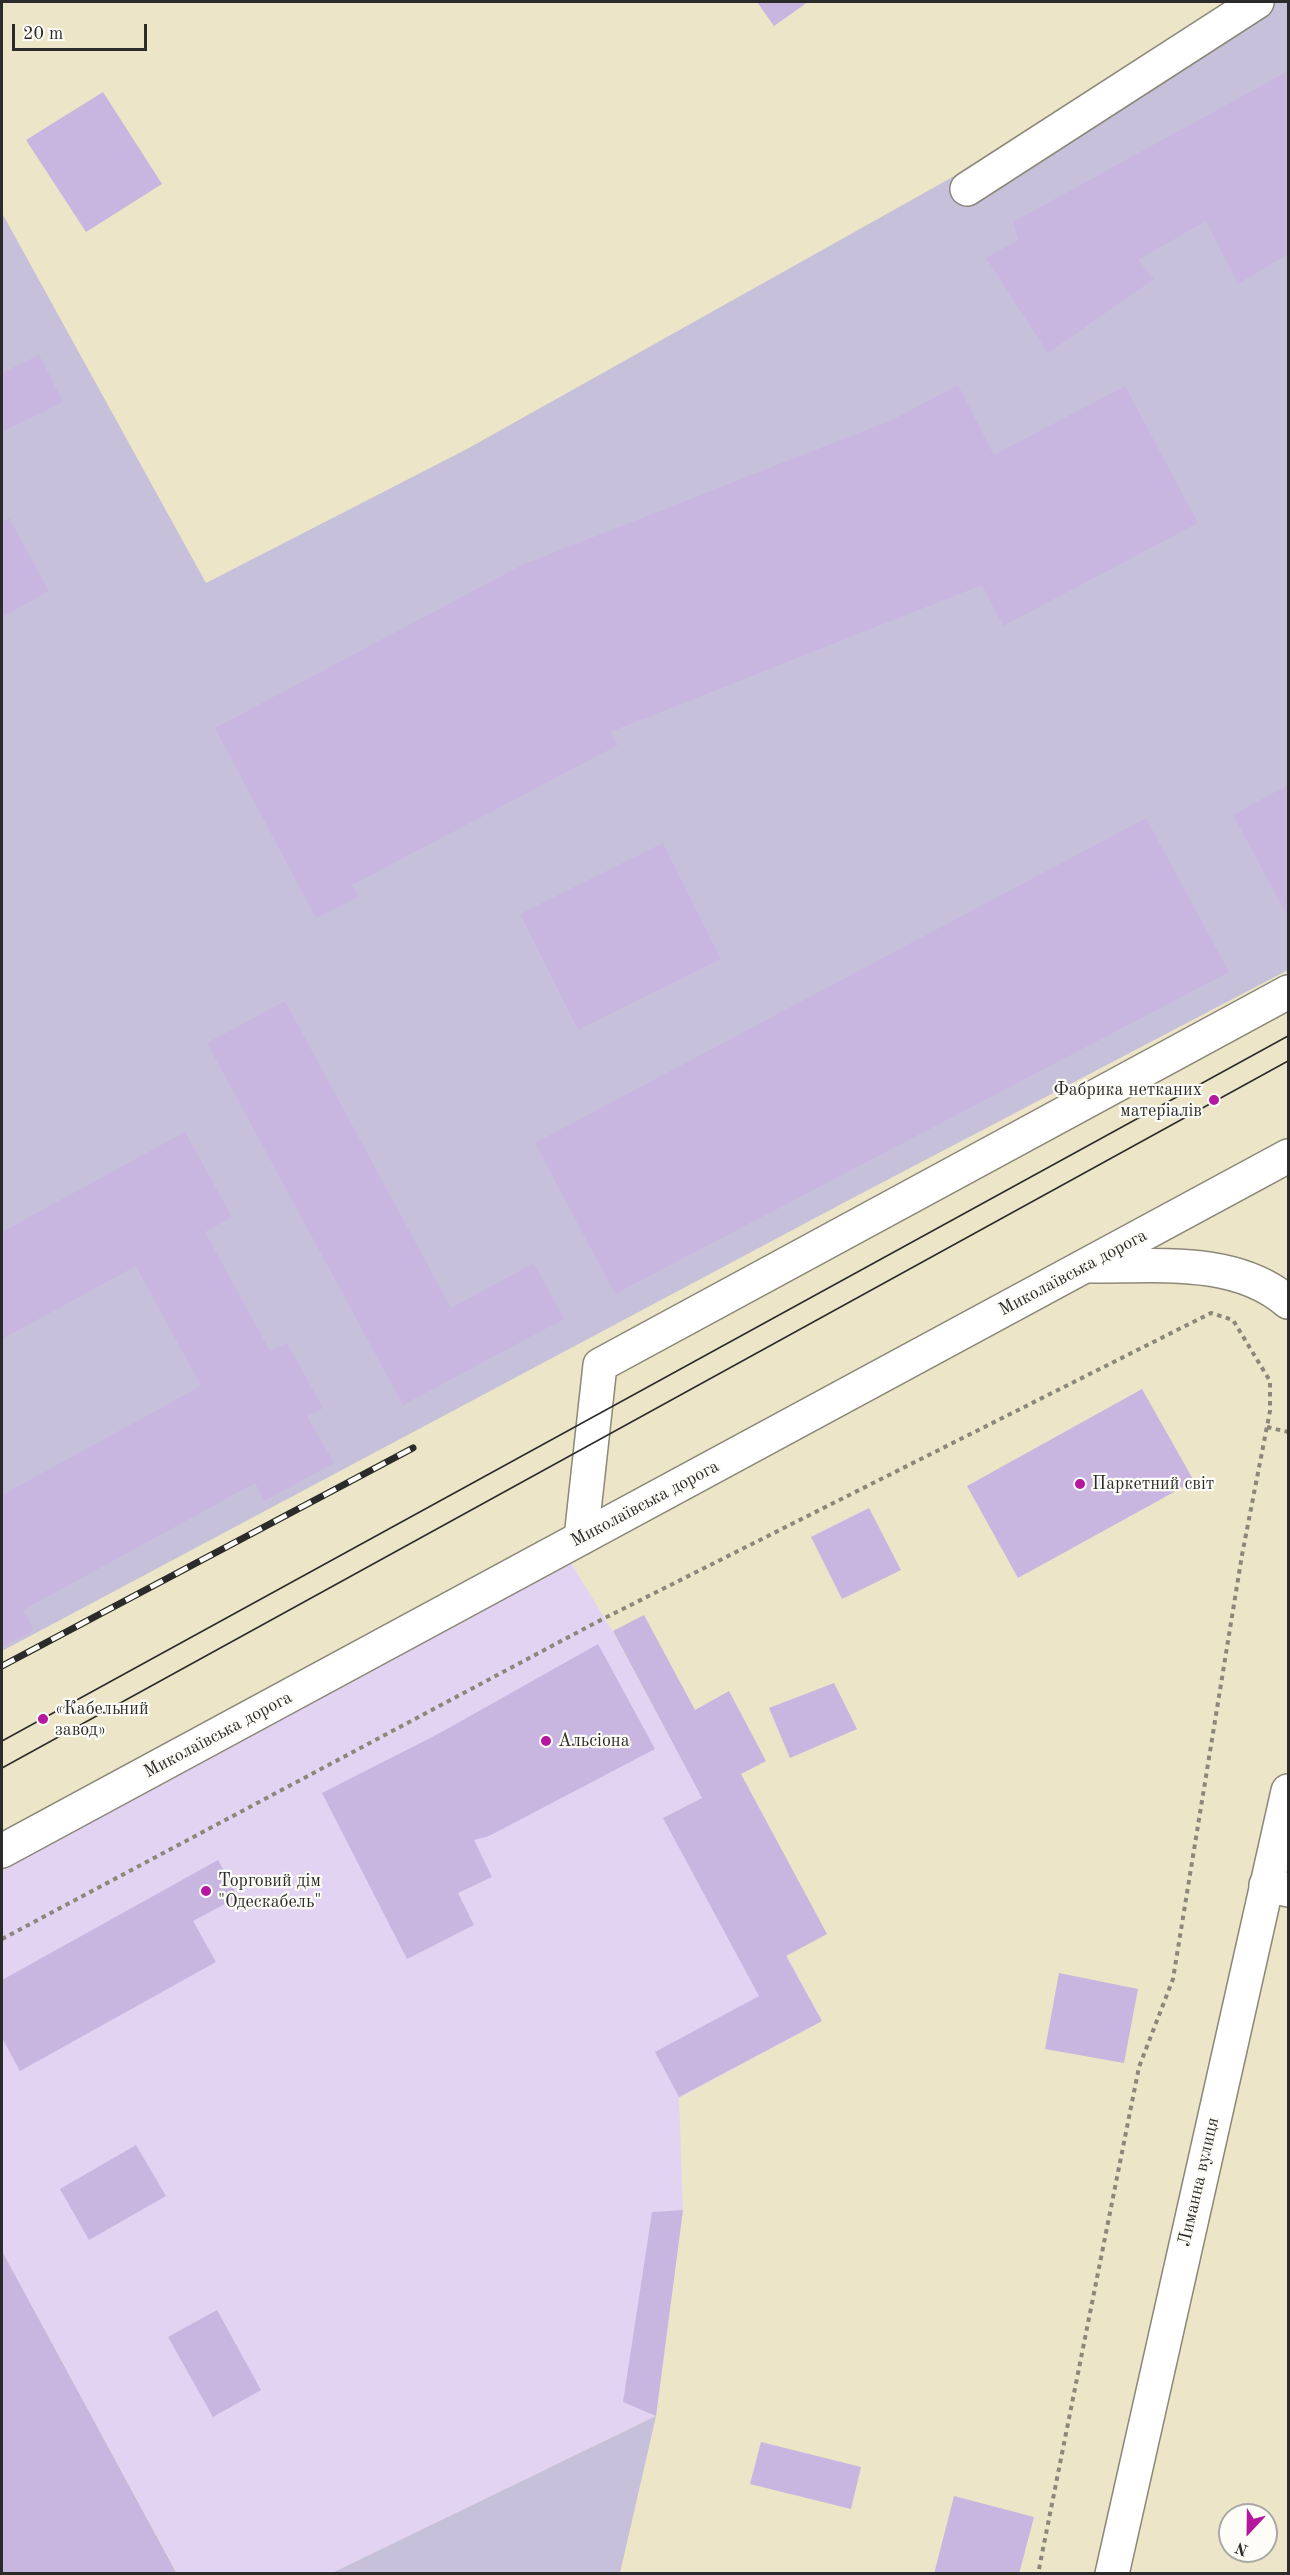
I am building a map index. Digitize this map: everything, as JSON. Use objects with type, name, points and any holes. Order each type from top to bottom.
[{"type":"main road","points":[[967,189],[1257,2]]},
{"type":"main road","points":[[581,1538],[600,1365],[1286,1000]]},
{"type":"main road","name":"Миколаївська дорога","points":[[2,1851],[1288,1156]]},
{"type":"main road","points":[[1086,1266],[1216,1268],[1273,1288],[1288,1302]]},
{"type":"main road","name":"Лиманна вулиця","points":[[1112,2574],[1277,1888],[1288,1791]]},
{"type":"path","points":[[2,1939],[595,1623],[1210,1314],[1233,1320],[1270,1381],[1267,1427],[1242,1555],[1173,1979],[1138,2067],[1038,2574]]},
{"type":"path","points":[[1267,1427],[1288,1432]]},
{"type":"shaded area","points":[[1265,2],[1288,2],[1288,970],[847,1201],[2,1651],[2,213],[206,583],[467,449]]},
{"type":"shaded area","points":[[565,1553],[613,1632],[822,2021],[679,2098],[683,2210],[656,2416],[332,2573],[177,2573],[2,2251],[2,1855]]},
{"type":"shaded area","points":[[656,2416],[620,2573],[332,2573]]},
{"type":"building","points":[[757,2],[808,2],[774,26]]},
{"type":"building","points":[[1288,71],[1288,254],[1238,284],[1206,221],[1138,260],[1154,279],[1048,353],[986,258],[1018,240],[1013,222]]},
{"type":"building","points":[[103,92],[162,184],[86,232],[26,140]]},
{"type":"building","points":[[39,355],[63,402],[2,432],[2,373]]},
{"type":"building","points":[[958,385],[994,455],[1125,386],[1198,523],[1003,626],[982,585],[610,732],[618,745],[352,885],[358,897],[316,918],[215,728],[522,565],[894,419]]},
{"type":"building","points":[[9,518],[49,591],[2,617],[2,522]]},
{"type":"building","points":[[1288,785],[1288,917],[1233,815]]},
{"type":"building","points":[[1146,818],[1229,972],[615,1294],[535,1143]]},
{"type":"building","points":[[663,843],[721,959],[578,1030],[520,914]]},
{"type":"building","points":[[285,1001],[451,1308],[534,1263],[564,1319],[403,1405],[207,1043]]},
{"type":"building","points":[[185,1132],[232,1217],[205,1232],[270,1351],[287,1343],[323,1408],[307,1416],[334,1463],[264,1501],[255,1483],[23,1610],[34,1630],[2,1647],[2,1495],[201,1386],[136,1266],[2,1339],[2,1232]]},
{"type":"building","name":"Паркетний світ","points":[[1142,1389],[1194,1481],[1018,1578],[967,1486]]},
{"type":"building","points":[[869,1508],[901,1570],[842,1599],[811,1537]]},
{"type":"building","points":[[644,1615],[695,1710],[729,1691],[766,1761],[741,1774],[827,1934],[786,1956],[822,2021],[679,2097],[655,2052],[759,1996],[663,1818],[702,1798],[613,1631]]},
{"type":"building","points":[[598,1644],[655,1749],[489,1836],[474,1840],[492,1877],[458,1893],[474,1925],[407,1959],[322,1793],[438,1734]]},
{"type":"building","points":[[834,1683],[857,1729],[790,1758],[769,1708]]},
{"type":"building","points":[[218,1860],[238,1897],[193,1921],[216,1962],[20,2071],[2,2038],[2,1980]]},
{"type":"building","points":[[1059,1973],[1138,1989],[1124,2063],[1045,2049]]},
{"type":"building","points":[[136,2145],[166,2196],[89,2240],[60,2189]]},
{"type":"building","points":[[683,2210],[656,2416],[623,2402],[652,2212]]},
{"type":"building","points":[[2,2251],[177,2574],[2,2574]]},
{"type":"building","points":[[217,2310],[261,2390],[213,2417],[168,2337]]},
{"type":"building","points":[[761,2442],[861,2467],[851,2509],[750,2484]]},
{"type":"building","points":[[954,2496],[1034,2517],[1019,2574],[934,2574]]},
{"type":"tram line","points":[[2,1741],[1288,1036]]},
{"type":"tram line","points":[[2,1768],[1288,1061]]},
{"type":"railway","points":[[2,1666],[413,1448]]},
{"type":"place","name":"Фабрика нетканих матеріалів","points":[[1214,1100]]},
{"type":"place","name":"Паркетний світ","points":[[1080,1484]]},
{"type":"place","name":"«Кабельний завод»","points":[[43,1719]]},
{"type":"place","name":"Альсіона","points":[[546,1741]]},
{"type":"place","name":"Торговий дім \"Одескабель\"","points":[[206,1891]]}]
